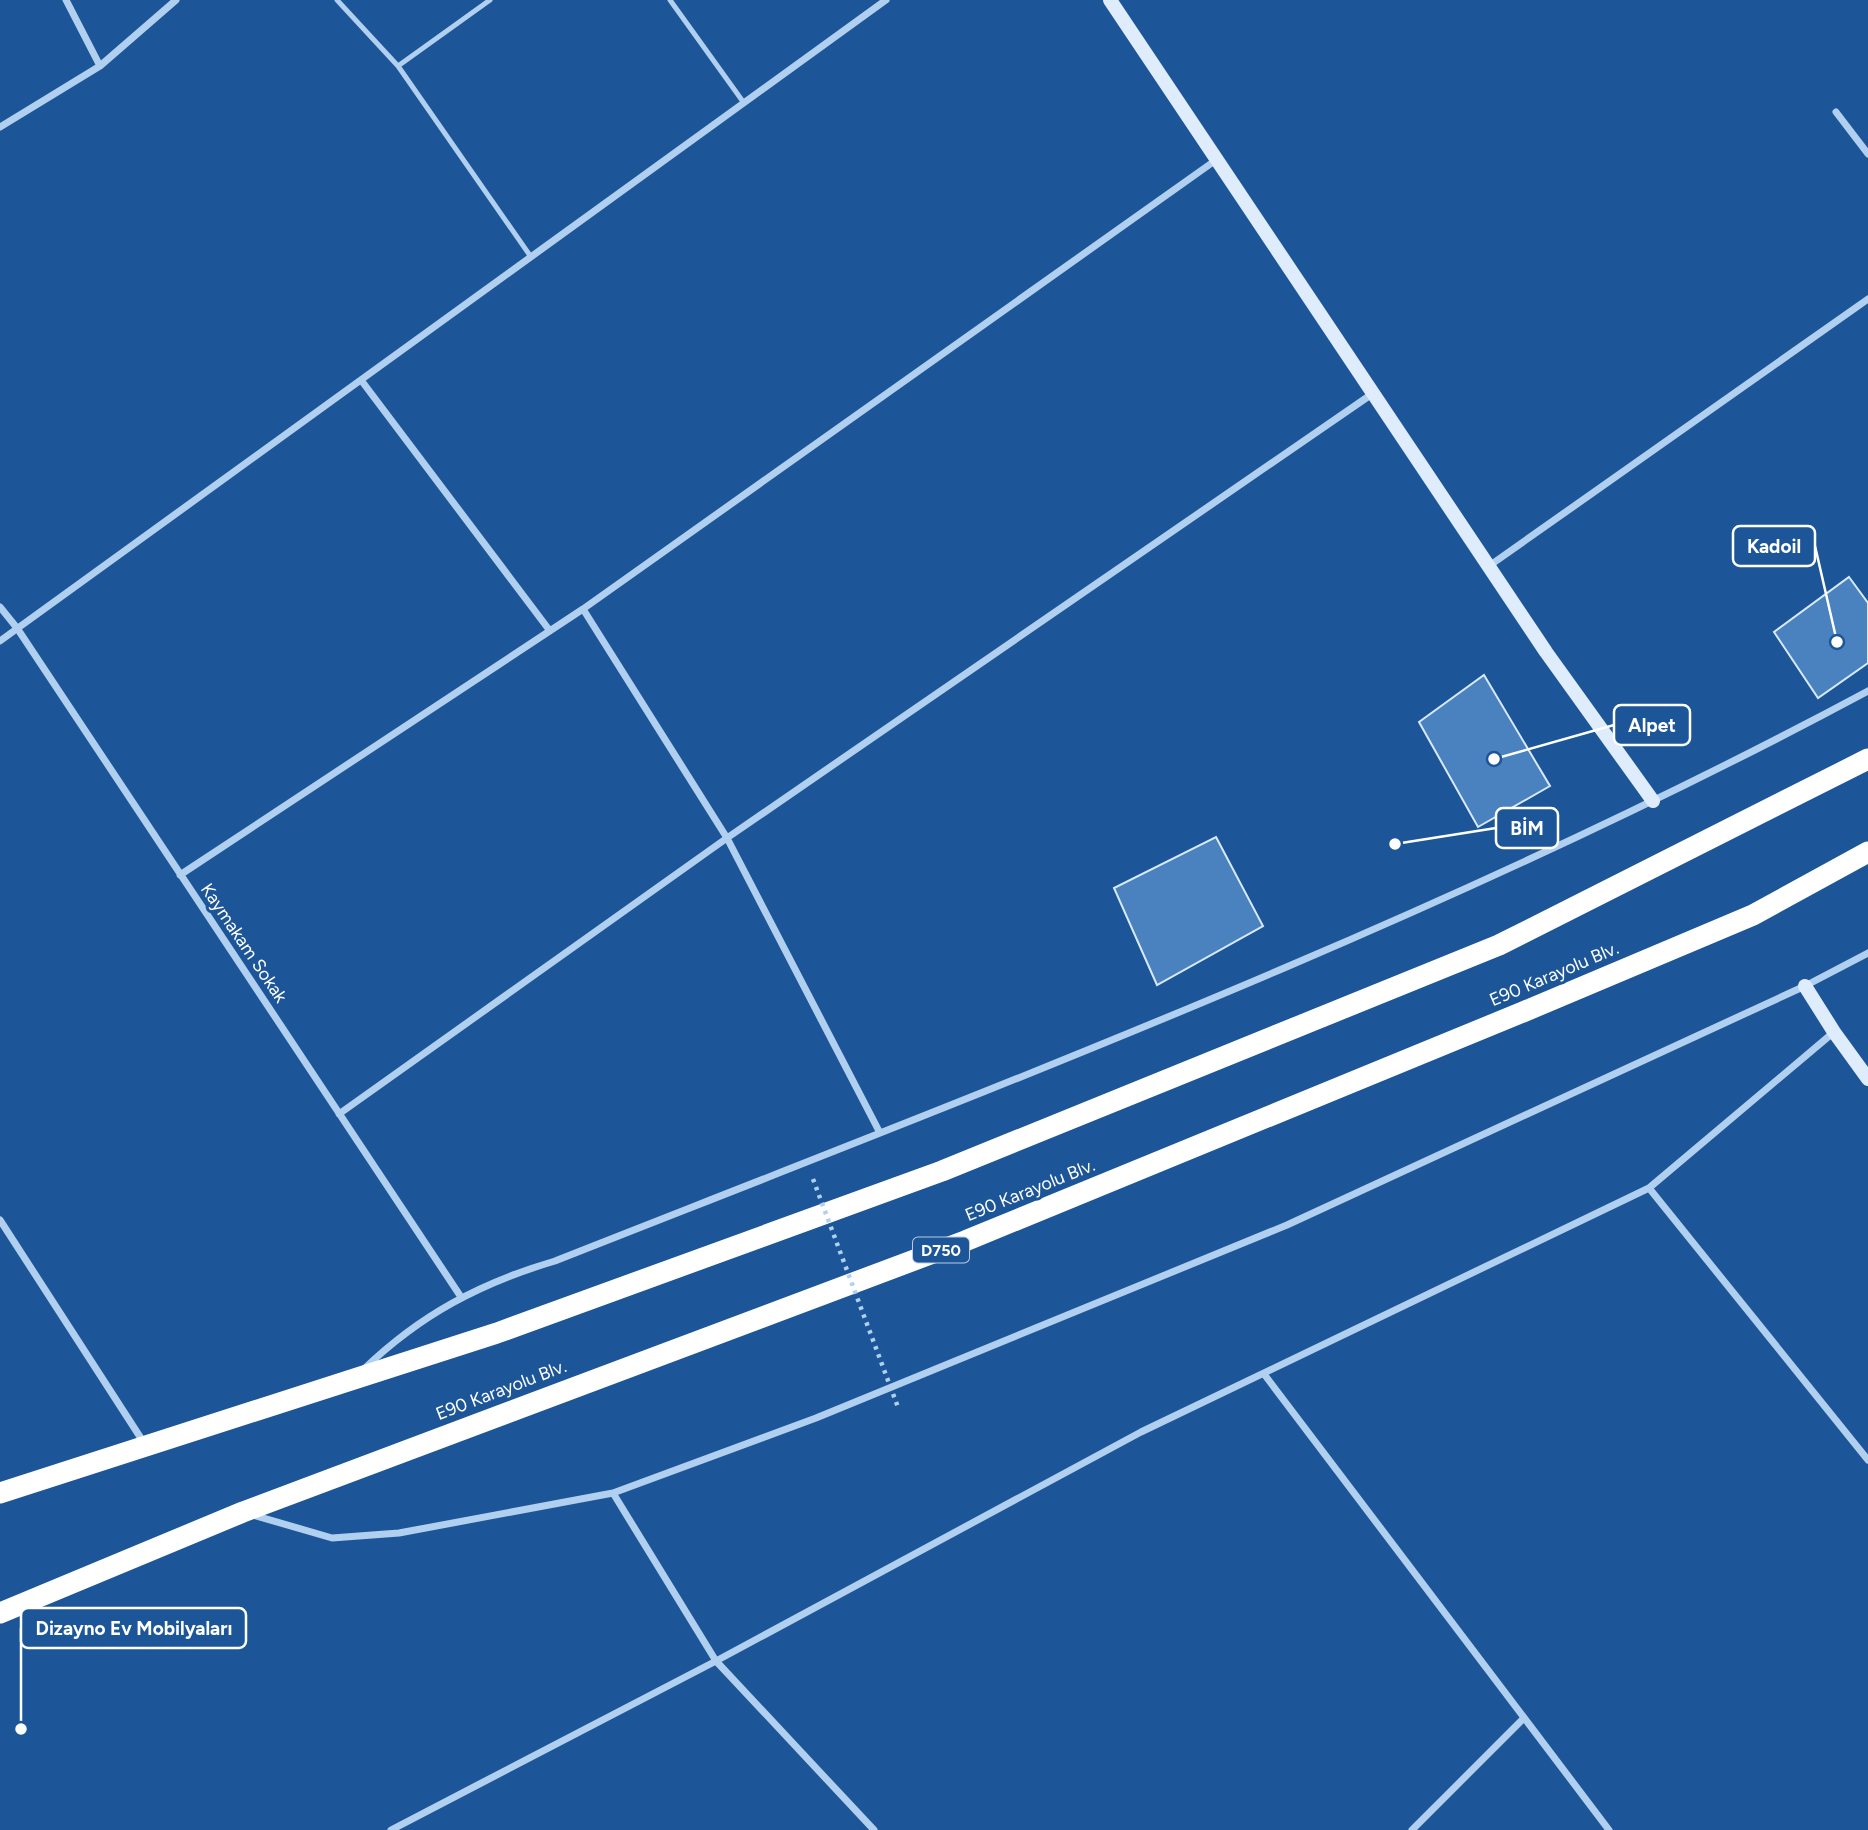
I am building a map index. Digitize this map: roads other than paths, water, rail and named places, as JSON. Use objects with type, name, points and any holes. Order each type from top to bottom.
[{"type":"highway","points":[[0,1493],[497,1333],[942,1171],[1499,944],[1868,759]]},
{"type":"highway","name":"E90 Karayolu Blv.","points":[[0,1613],[243,1512],[965,1241],[1753,915],[1868,852]]},
{"type":"street","points":[[66,0],[100,66]]},
{"type":"street","points":[[0,127],[100,66],[176,0]]},
{"type":"street","points":[[0,641],[887,0]]},
{"type":"street","points":[[1110,0],[1546,652],[1653,801]]},
{"type":"street","points":[[1836,112],[1868,154]]},
{"type":"street","points":[[180,875],[583,609],[1217,160]]},
{"type":"street","points":[[1489,567],[1868,299]]},
{"type":"street","points":[[361,380],[550,631]]},
{"type":"street","points":[[339,1114],[727,838],[1373,393]]},
{"type":"street","name":"Kaymakam Sokak","points":[[0,607],[17,628],[461,1297]]},
{"type":"street","points":[[583,609],[727,838],[880,1133]]},
{"type":"street","points":[[353,1379],[417,1324],[486,1285],[555,1261],[1029,1074],[1354,939],[1653,801],[1868,691]]},
{"type":"street","points":[[243,1512],[332,1538],[400,1533],[613,1493],[816,1418],[1287,1225],[1805,986],[1868,953]]},
{"type":"street","points":[[1805,986],[1868,1079]]},
{"type":"street","points":[[391,1830],[716,1661],[1141,1432],[1649,1188],[1834,1032]]},
{"type":"street","points":[[1649,1188],[1868,1460]]},
{"type":"street","points":[[0,1220],[146,1446]]},
{"type":"street","points":[[1264,1374],[1609,1830]]},
{"type":"street","points":[[613,1493],[716,1661],[874,1830]]},
{"type":"street","points":[[1412,1830],[1524,1718]]},
{"type":"lane","points":[[337,0],[398,65],[531,257]]},
{"type":"lane","points":[[398,65],[490,0]]},
{"type":"lane","points":[[670,0],[744,103]]},
{"type":"place","name":"Kadoil","points":[[1837,642]]},
{"type":"place","name":"Alpet","points":[[1494,759]]},
{"type":"place","name":"BİM","points":[[1395,844]]},
{"type":"place","name":"Dizayno Ev Mobilyaları","points":[[21,1729]]}]
